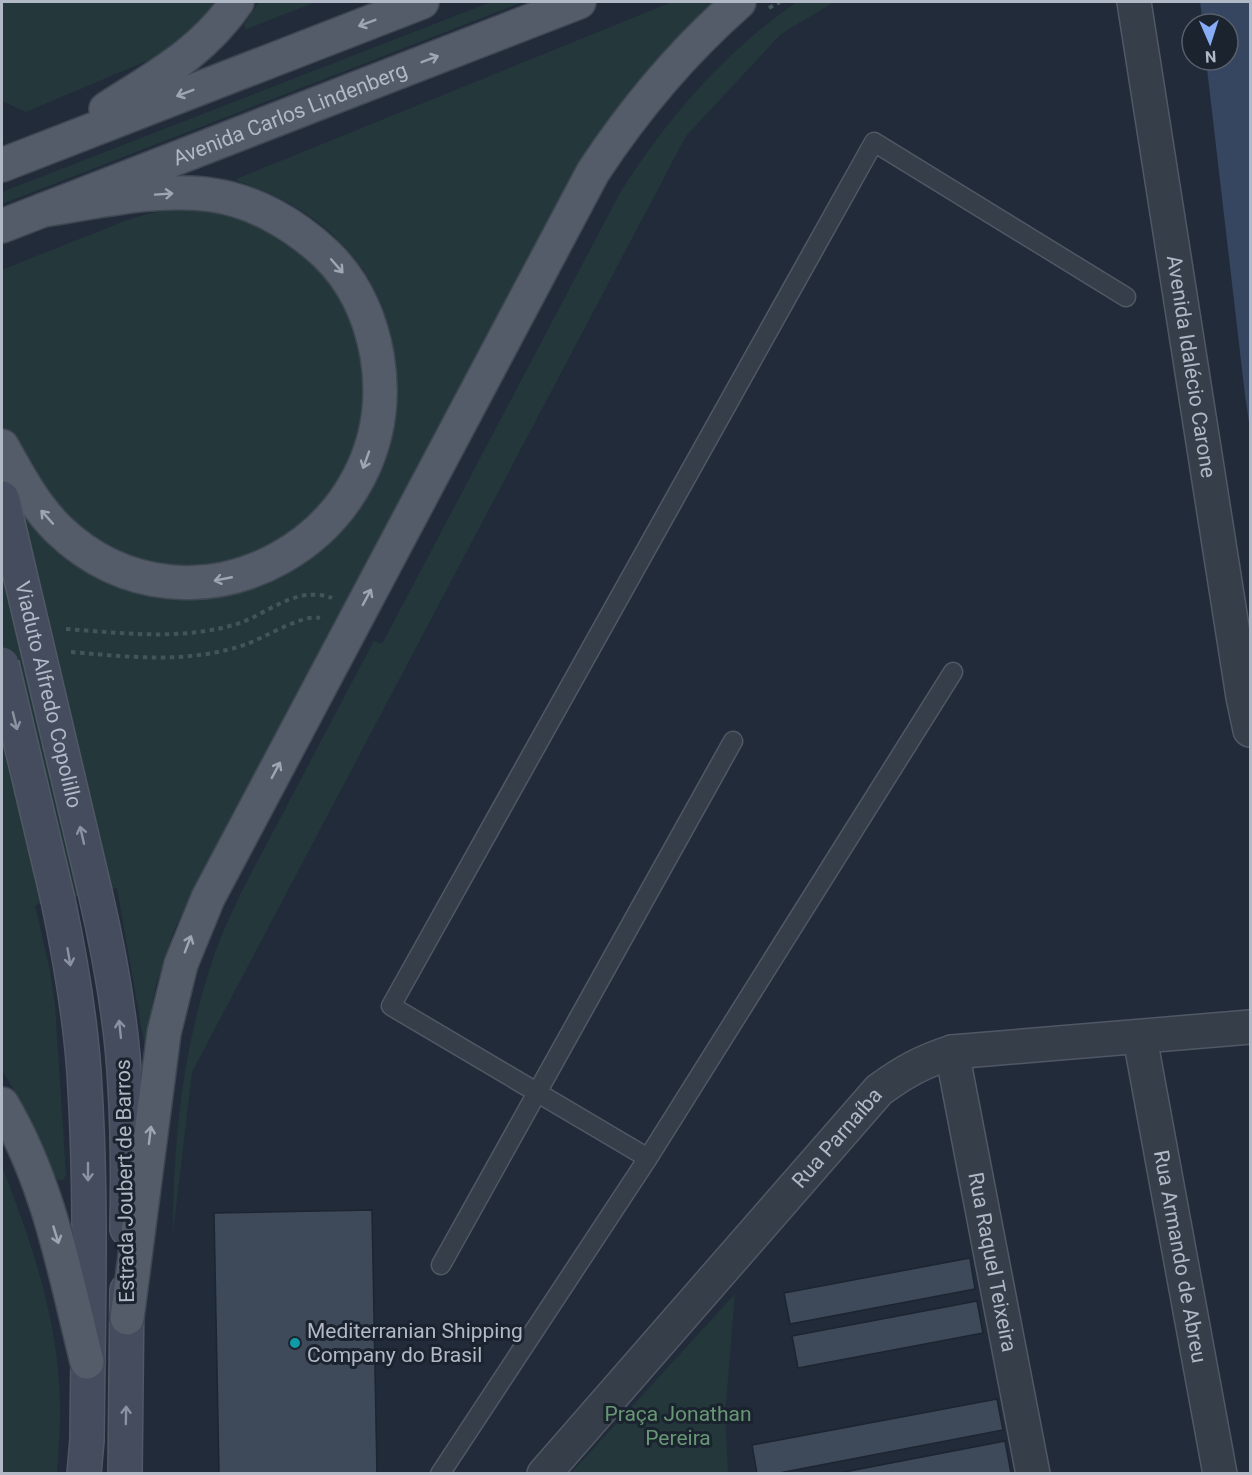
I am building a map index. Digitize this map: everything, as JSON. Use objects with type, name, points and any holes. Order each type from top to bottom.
[{"type":"main road","points":[[52,145],[189,54],[208,38],[237,2]]},
{"type":"main road","points":[[2,165],[422,2]]},
{"type":"main road","name":"Avenida Carlos Lindenberg","points":[[2,226],[579,2]]},
{"type":"main road","points":[[127,1318],[164,1033],[181,964],[208,898],[593,172],[647,95],[678,59],[739,2]]},
{"type":"main road","points":[[2,446],[25,488],[42,512],[75,543],[115,567],[136,574],[159,579],[204,582],[227,578],[270,564],[309,540],[326,524],[341,507],[364,467],[371,446],[379,403],[379,369],[374,341],[366,313],[354,287],[335,263],[314,243],[289,225],[266,212],[240,202],[214,195],[187,193],[133,196],[43,210]]},
{"type":"main road","name":"Viaduto Alfredo Copolillo","points":[[2,498],[95,892]]},
{"type":"main road","name":"Viaduto Alfredo Copolillo","points":[[2,664],[58,900]]},
{"type":"main road","name":"Estrada Joubert de Barros","points":[[95,892],[111,965],[125,1085],[128,1151],[125,1473]]},
{"type":"main road","name":"Estrada Joubert de Barros","points":[[58,900],[80,1022],[88,1153],[84,1473]]},
{"type":"main road","points":[[2,1104],[27,1153],[44,1196],[58,1240],[87,1362]]},
{"type":"street","name":"Avenida Idalécio Carone","points":[[1134,2],[1241,686],[1251,730]]},
{"type":"street","name":"Rua Parnaíba","points":[[544,1473],[879,1090],[901,1074],[924,1061],[952,1052],[1251,1027]]},
{"type":"street","name":"Rua Armando de Abreu","points":[[1140,1038],[1220,1473]]},
{"type":"street","name":"Rua Raquel Teixeira","points":[[952,1052],[1033,1473]]},
{"type":"lane","points":[[648,1158],[392,1006],[874,142],[1126,297]]},
{"type":"lane","points":[[440,1471],[648,1158],[953,672]]},
{"type":"lane","points":[[441,1265],[733,741]]},
{"type":"path","points":[[64,629],[151,636],[180,635],[237,623],[289,599],[311,594],[329,597],[355,620]]},
{"type":"path","points":[[63,652],[182,658],[244,645],[306,617],[355,620]]},
{"type":"green space","points":[[2,2],[219,2],[201,24],[163,54],[26,112],[2,101]]},
{"type":"green space","points":[[259,2],[316,2],[246,29],[244,25]]},
{"type":"green space","points":[[491,2],[523,2],[2,204],[2,192]]},
{"type":"green space","points":[[672,2],[715,2],[668,48],[627,96],[591,148],[557,204],[174,930],[155,988],[145,1048],[117,888],[35,905],[55,1005],[66,1175],[63,1180],[59,1180],[2,1070],[2,270],[127,220],[154,213],[195,210],[237,218],[257,226],[293,248],[326,278],[340,295],[355,326],[379,403],[396,405],[395,364],[389,327],[376,293],[358,263],[335,237],[307,214],[275,196],[236,179]]},
{"type":"green space","points":[[797,2],[834,2],[781,34],[686,136],[192,1072],[173,1233],[175,1163],[187,1058],[203,990],[214,956],[245,885],[374,641],[382,644],[620,193],[657,139],[699,88],[745,43]]},
{"type":"green space","points":[[2,1167],[43,1287],[56,1350],[60,1421],[57,1473],[2,1473]]},
{"type":"green space","name":"Praça Jonathan Pereira","points":[[735,1294],[725,1413],[728,1473],[571,1473]]},
{"type":"water","points":[[1200,2],[1250,2],[1250,429],[1207,72],[1240,72],[1240,12],[1201,12]]},
{"type":"building","name":"Mediterranian Shipping Company do Brasil","points":[[372,1210],[377,1474],[219,1474],[214,1213]]},
{"type":"building","points":[[970,1258],[975,1289],[790,1324],[784,1293]]},
{"type":"building","points":[[977,1301],[983,1333],[798,1368],[792,1336]]},
{"type":"building","points":[[997,1399],[1003,1430],[774,1474],[757,1474],[752,1445]]},
{"type":"building","points":[[1005,1441],[1011,1473],[834,1474]]},
{"type":"place","name":"Mediterranian Shipping Company do Brasil","points":[[295,1343]]}]
